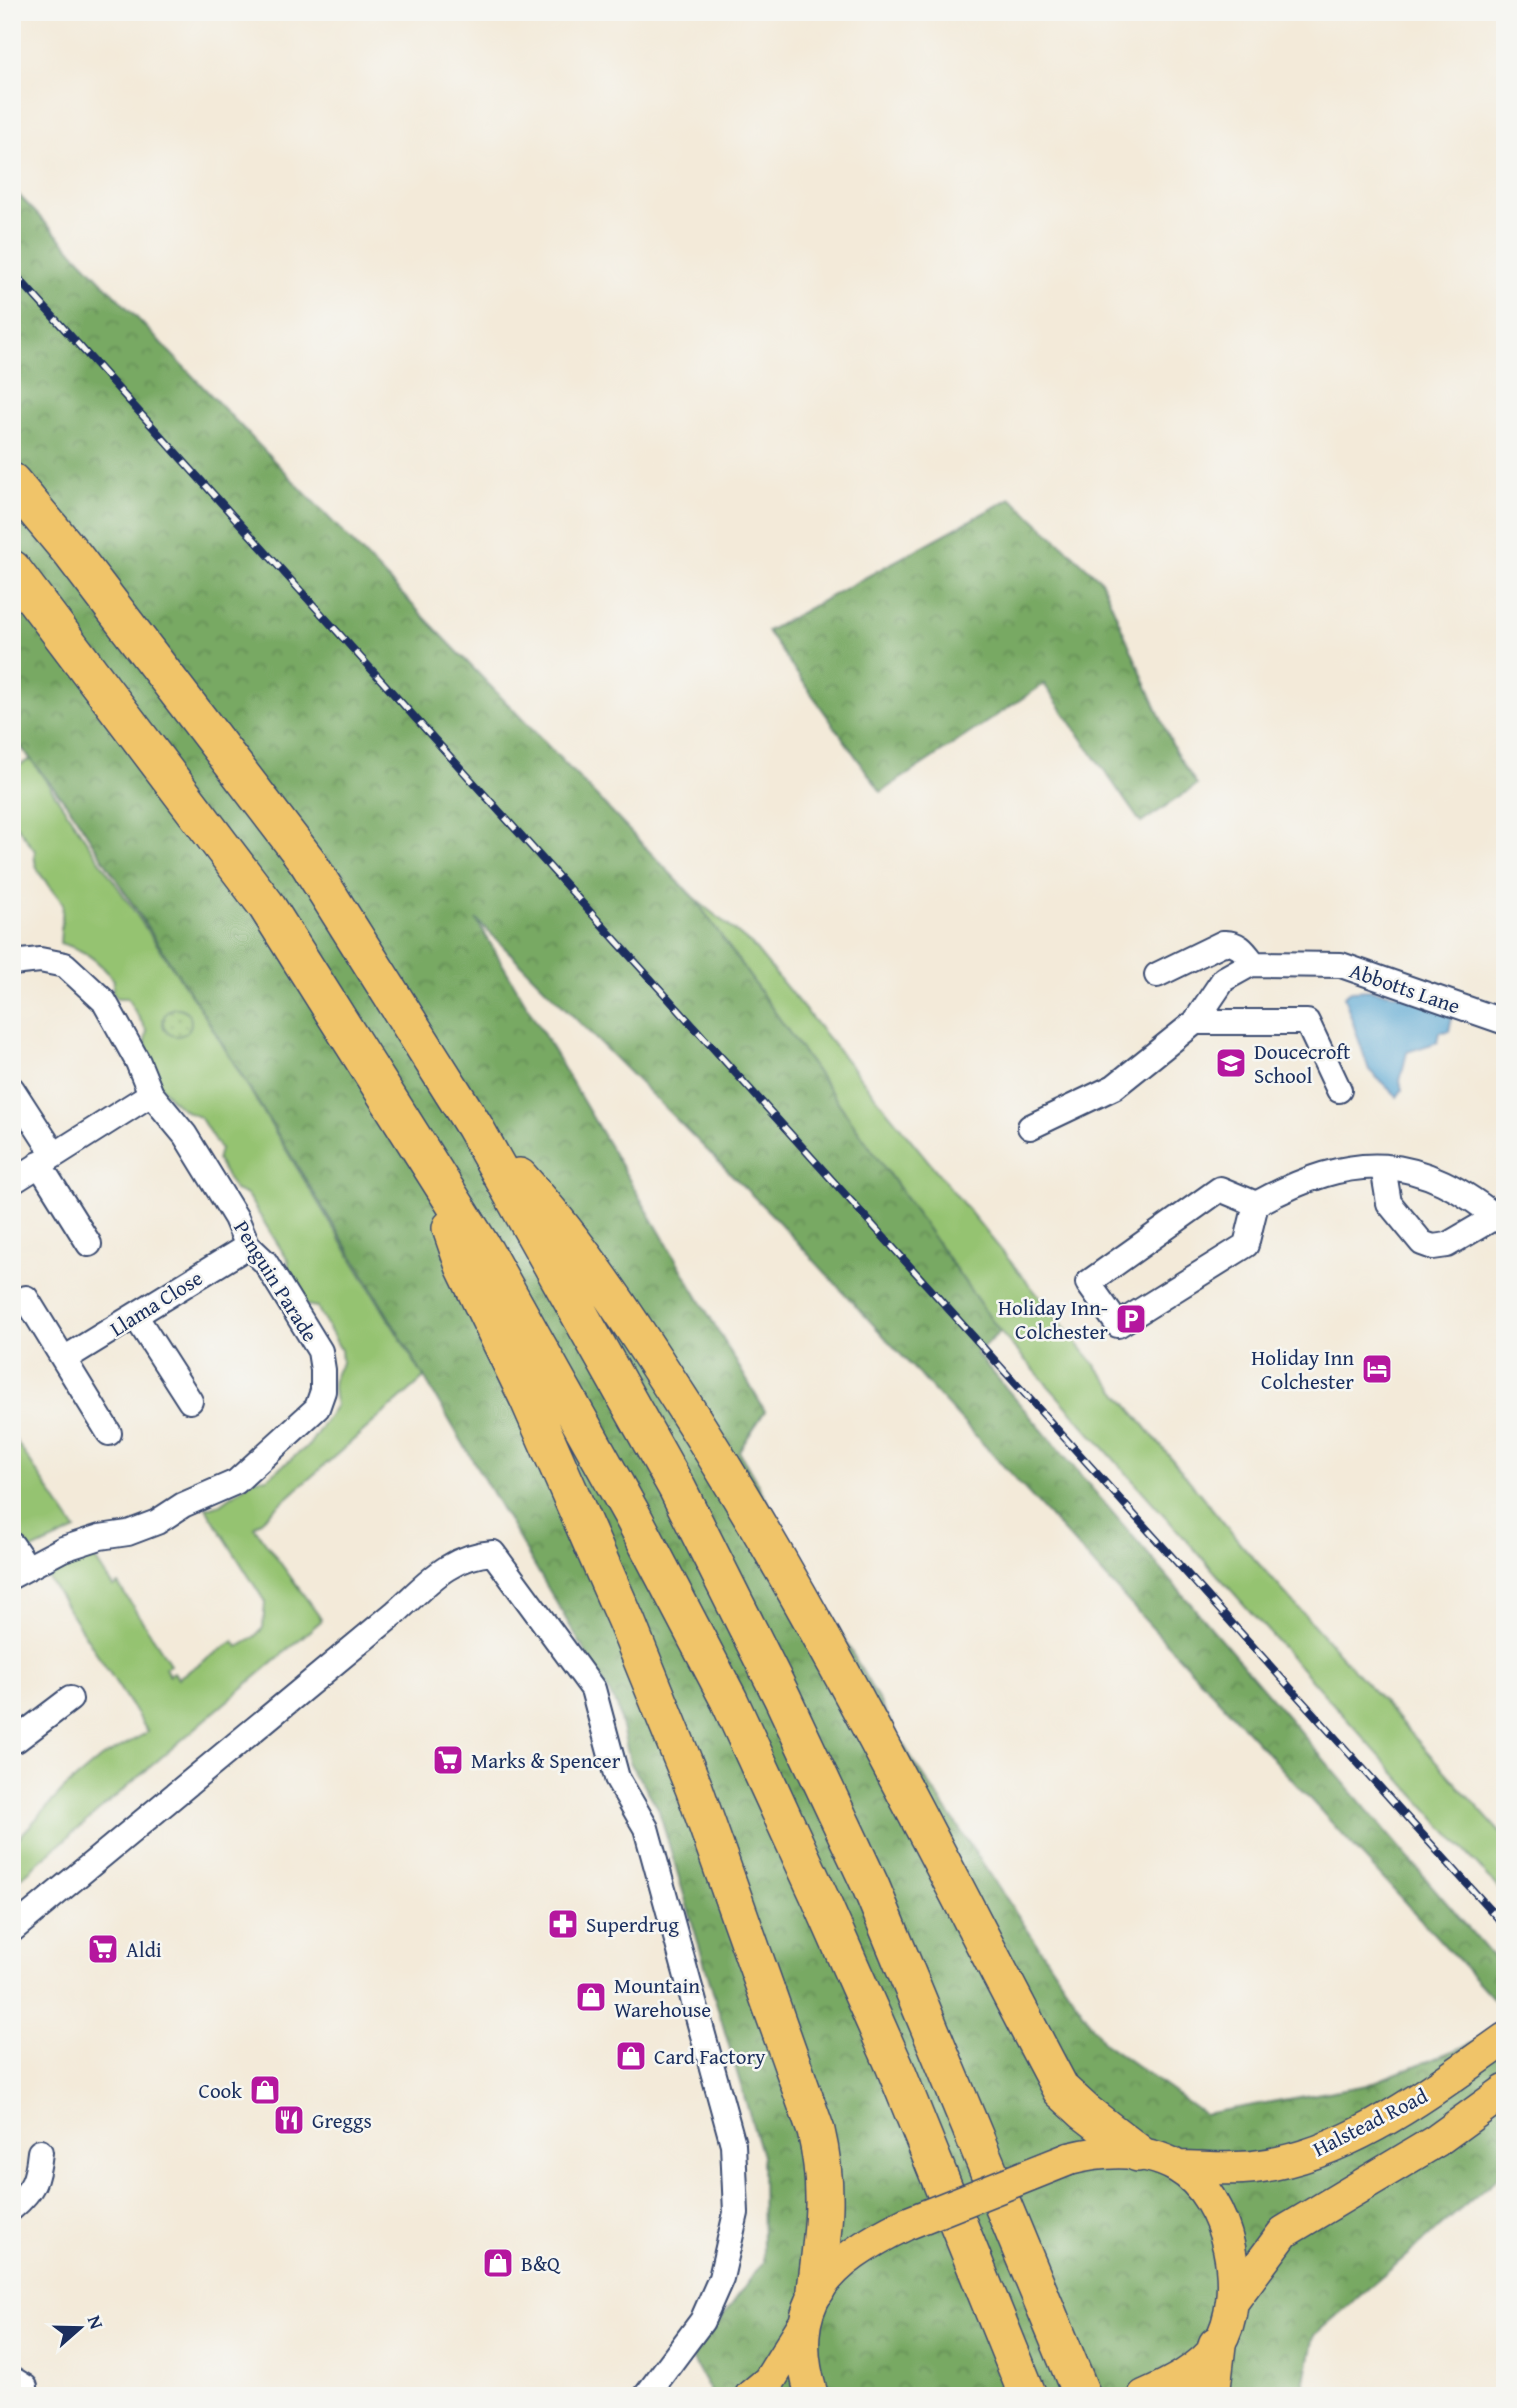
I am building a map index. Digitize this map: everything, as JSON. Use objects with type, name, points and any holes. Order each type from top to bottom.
[{"type":"highway","points":[[12,482],[73,555],[307,861],[474,1126],[677,1488],[782,1697],[871,1886],[1082,2396]]},
{"type":"highway","points":[[12,569],[266,905],[485,1252],[631,1513],[729,1700],[894,2065],[1028,2396]]},
{"type":"highway","points":[[474,1126],[563,1226],[632,1325],[761,1526],[1061,2090],[1138,2153]]},
{"type":"highway","points":[[433,1173],[464,1266],[579,1509],[694,1788],[816,2131],[824,2164],[827,2202],[816,2290]]},
{"type":"highway","points":[[1211,2396],[1217,2345]]},
{"type":"main road","name":"Halstead Road","points":[[1179,2167],[1254,2167],[1316,2153],[1415,2102],[1505,2039]]},
{"type":"main road","points":[[1152,2392],[1192,2370],[1217,2345],[1232,2302],[1284,2232],[1436,2141],[1505,2091]]},
{"type":"main road","points":[[751,2396],[769,2381],[803,2326],[816,2290],[837,2264],[870,2241],[906,2224],[1069,2159],[1097,2152],[1138,2153],[1179,2167],[1199,2186],[1227,2236],[1233,2266],[1232,2302]]},
{"type":"main road","points":[[803,2326],[804,2370],[812,2396]]},
{"type":"street","points":[[1157,975],[1223,943],[1232,943],[1242,948],[1254,964]]},
{"type":"street","name":"Penguin Parade","points":[[12,963],[48,961],[65,965],[104,1001],[138,1062],[150,1094],[185,1135],[236,1219],[248,1246],[265,1262],[320,1351],[323,1391],[317,1408],[236,1482],[183,1505],[157,1522],[128,1533],[85,1542],[20,1571]]},
{"type":"street","name":"Abbotts Lane","points":[[1195,1022],[1224,979],[1254,964],[1341,965],[1505,1022]]},
{"type":"street","points":[[1030,1127],[1114,1087],[1195,1022],[1307,1022],[1339,1090]]},
{"type":"street","points":[[12,1090],[89,1244]]},
{"type":"street","points":[[12,1182],[150,1094]]},
{"type":"street","points":[[1256,1204],[1220,1189],[1088,1283],[1118,1325],[1246,1245],[1256,1204],[1300,1180],[1350,1168],[1383,1167],[1424,1174],[1447,1184],[1500,1221]]},
{"type":"street","points":[[1383,1167],[1389,1203],[1422,1243],[1433,1247],[1447,1245],[1500,1221]]},
{"type":"street","name":"Llama Close","points":[[64,1359],[248,1246]]},
{"type":"street","points":[[26,1298],[109,1433]]},
{"type":"street","points":[[136,1317],[190,1401]]},
{"type":"street","points":[[12,1545],[20,1571]]},
{"type":"street","points":[[12,1930],[396,1612],[441,1571],[470,1555],[493,1553],[593,1689],[617,1778],[646,1828],[733,2144],[736,2213],[721,2278],[702,2321],[646,2396]]},
{"type":"street","points":[[12,1739],[16,1740],[70,1699]]},
{"type":"street","points":[[12,2208],[31,2191],[38,2174],[40,2152]]},
{"type":"green space","points":[[12,188],[695,899],[1000,1332],[976,1353],[1505,1971],[1504,2010],[776,1219],[476,919],[765,1411],[739,1451],[907,1751],[1103,2042],[1204,2114],[1367,2085],[1505,2030],[1505,2171],[1314,2335],[1302,2396],[713,2396],[692,2358],[763,2262],[762,2156],[658,1808],[630,1762],[617,1706],[363,1273],[202,1011],[70,808],[12,736]]},
{"type":"green space","points":[[1011,498],[1101,580],[1175,751],[1197,785],[1141,823],[1044,684],[881,792],[767,631]]},
{"type":"green space","points":[[31,759],[202,1011],[424,1378],[254,1527],[322,1620],[12,1885],[12,1845],[64,1789],[101,1758],[148,1732],[42,1569],[89,1549],[113,1587],[118,1584],[166,1657],[170,1665],[165,1668],[169,1675],[174,1672],[178,1678],[234,1641],[238,1647],[252,1639],[263,1628],[265,1602],[206,1508],[221,1504],[255,1479],[267,1478],[309,1445],[336,1405],[333,1383],[342,1363],[341,1350],[317,1307],[305,1305],[287,1275],[289,1262],[247,1195],[235,1190],[217,1160],[220,1149],[200,1117],[177,1105],[158,1083],[147,1056],[147,1031],[127,998],[116,998],[112,991],[114,980],[96,961],[77,949],[60,943],[63,904],[39,873],[35,851],[12,819],[12,769]]},
{"type":"green space","points":[[695,899],[752,945],[1241,1544],[1505,1838],[1505,1896],[1000,1332]]},
{"type":"green space","points":[[177,1008],[187,1012],[191,1022],[187,1032],[177,1036],[167,1032],[163,1022],[167,1012]]},
{"type":"green space","points":[[12,1435],[76,1530],[30,1551],[12,1523]]},
{"type":"water","points":[[1370,990],[1400,995],[1452,1016],[1449,1031],[1440,1032],[1438,1042],[1407,1052],[1400,1081],[1402,1090],[1397,1097],[1369,1070],[1344,996],[1351,991]]},
{"type":"railway","points":[[12,271],[1505,1926]]},
{"type":"place","name":"Doucecroft School","points":[[1231,1063]]},
{"type":"place","name":"Holiday Inn- Colchester","points":[[1131,1319]]},
{"type":"place","name":"Holiday Inn Colchester","points":[[1377,1369]]},
{"type":"place","name":"Marks & Spencer","points":[[448,1760]]},
{"type":"place","name":"Superdrug","points":[[563,1924]]},
{"type":"place","name":"Aldi","points":[[103,1949]]},
{"type":"place","name":"Mountain Warehouse","points":[[591,1997]]},
{"type":"place","name":"Card Factory","points":[[631,2056]]},
{"type":"place","name":"Cook","points":[[265,2090]]},
{"type":"place","name":"Greggs","points":[[289,2120]]},
{"type":"place","name":"B&Q","points":[[498,2263]]}]
